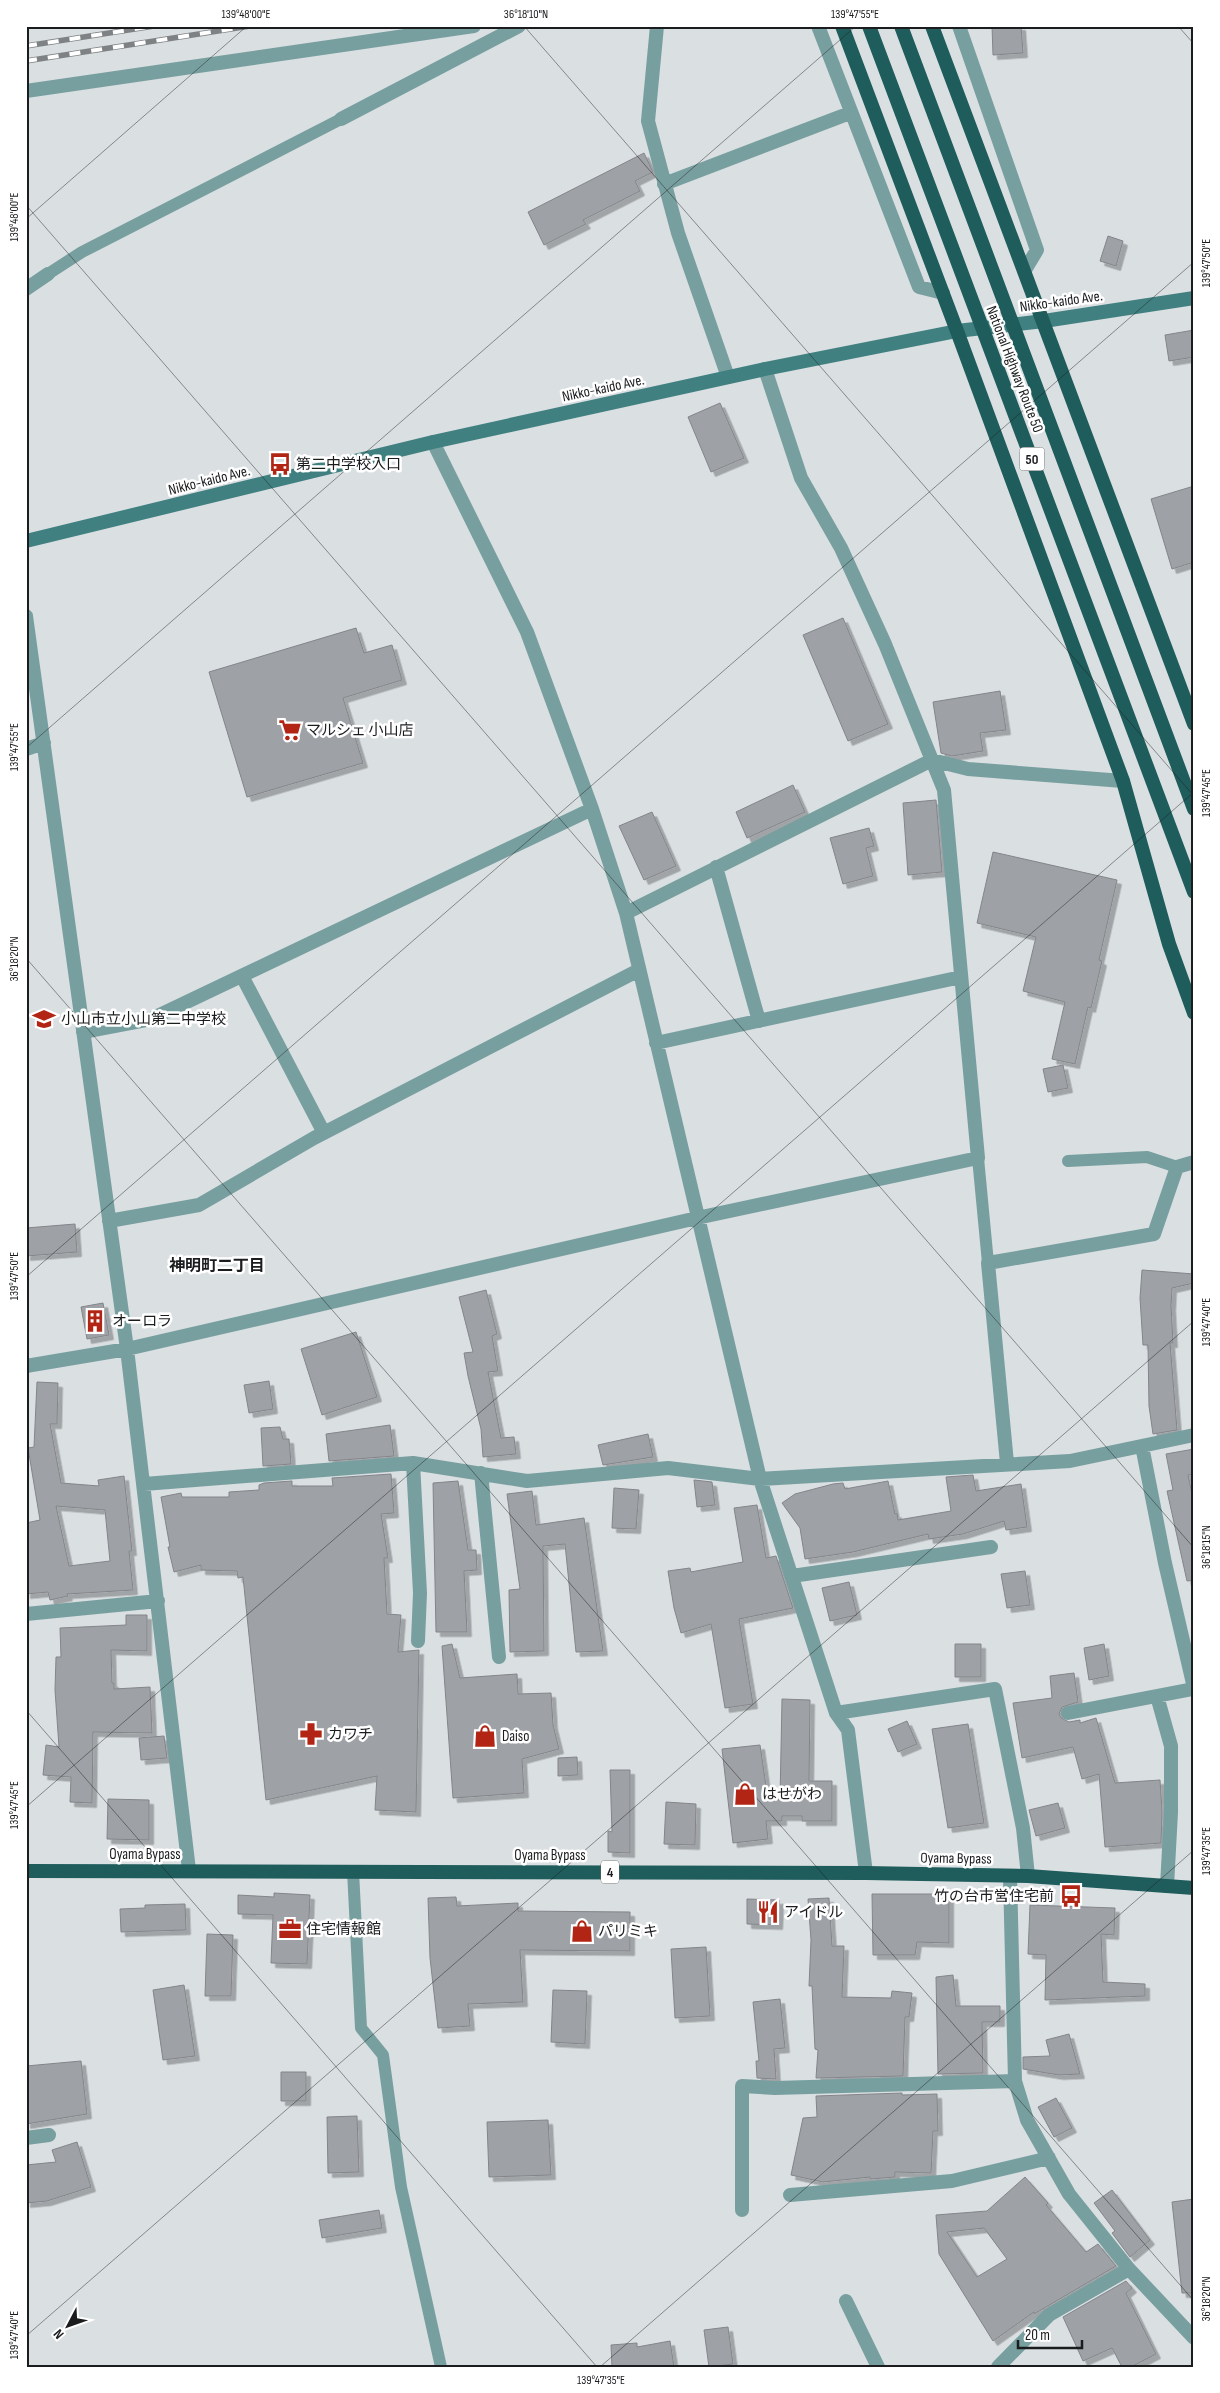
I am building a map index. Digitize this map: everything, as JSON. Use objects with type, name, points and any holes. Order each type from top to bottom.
[{"type":"highway","points":[[842,26],[943,293],[1123,781],[1169,944],[1194,1013]]},
{"type":"highway","name":"National Highway Route 50","points":[[869,26],[1194,892]]},
{"type":"highway","name":"National Highway Route 50","points":[[902,26],[1194,809]]},
{"type":"highway","points":[[932,26],[1194,724]]},
{"type":"highway","name":"Oyama Bypass","points":[[26,1871],[866,1873],[1028,1876],[1194,1888]]},
{"type":"main road","name":"Nikko-kaido Ave.","points":[[26,541],[433,442],[765,369],[957,331],[1044,321],[1194,298]]},
{"type":"street","points":[[26,91],[474,26]]},
{"type":"street","points":[[341,119],[519,26]]},
{"type":"street","points":[[657,26],[648,121],[678,233],[728,377]]},
{"type":"street","points":[[818,26],[850,113],[919,287],[943,293]]},
{"type":"street","points":[[959,26],[1037,250],[1025,270]]},
{"type":"street","points":[[664,184],[850,113]]},
{"type":"street","points":[[26,288],[48,274]]},
{"type":"street","points":[[26,1366],[127,1349],[697,1218],[978,1158],[944,790],[885,644],[841,548],[800,478],[765,369]]},
{"type":"street","points":[[433,442],[527,632],[592,809],[626,912],[760,1479],[836,1713],[848,1730],[866,1873]]},
{"type":"street","points":[[26,616],[127,1349],[189,1870]]},
{"type":"street","points":[[26,749],[44,744]]},
{"type":"street","points":[[626,912],[932,760],[968,769],[1123,781]]},
{"type":"street","points":[[83,1032],[151,1019],[592,809]]},
{"type":"street","points":[[716,867],[759,1021]]},
{"type":"street","points":[[109,1221],[198,1205],[324,1133],[639,970]]},
{"type":"street","points":[[242,976],[324,1133]]},
{"type":"street","points":[[656,1043],[961,977]]},
{"type":"street","points":[[1007,1463],[988,1263],[1154,1234],[1177,1167],[1194,1162]]},
{"type":"street","points":[[144,1484],[413,1463],[527,1481],[668,1468],[760,1479],[1007,1463],[1070,1461],[1194,1435]]},
{"type":"street","points":[[1068,1713],[1194,1688],[1165,1563],[1142,1446]]},
{"type":"street","points":[[413,1463],[420,1593],[418,1642]]},
{"type":"street","points":[[481,1473],[499,1656]]},
{"type":"street","points":[[792,1576],[991,1547]]},
{"type":"street","points":[[26,1614],[158,1601]]},
{"type":"street","points":[[836,1713],[996,1689],[1023,1828],[1028,1876]]},
{"type":"street","points":[[1157,1696],[1171,1746],[1171,1812],[1167,1886]]},
{"type":"street","points":[[1010,1876],[1015,2081],[1027,2120],[1069,2194],[1130,2269],[1194,2338]]},
{"type":"street","points":[[742,2210],[742,2086],[775,2088],[1015,2081]]},
{"type":"street","points":[[26,2138],[49,2135]]},
{"type":"street","points":[[790,2195],[952,2181],[1049,2158]]},
{"type":"street","points":[[998,2367],[1049,2315],[1130,2269]]},
{"type":"street","points":[[846,2300],[878,2367]]},
{"type":"lane","points":[[48,274],[82,252],[341,119]]},
{"type":"lane","points":[[1068,1161],[1147,1157],[1177,1167]]},
{"type":"lane","points":[[978,1158],[988,1263]]},
{"type":"lane","points":[[353,1871],[360,2028],[383,2055],[401,2187],[441,2367]]},
{"type":"building","points":[[992,26],[1021,26],[1023,53],[993,55]]},
{"type":"building","points":[[644,153],[653,172],[635,181],[640,191],[583,220],[586,224],[544,245],[528,212]]},
{"type":"building","points":[[1108,236],[1123,241],[1116,266],[1100,261]]},
{"type":"building","points":[[1194,330],[1194,357],[1169,361],[1165,335]]},
{"type":"building","points":[[720,403],[744,458],[711,472],[688,417]]},
{"type":"building","points":[[1194,486],[1194,562],[1172,569],[1151,499]]},
{"type":"building","points":[[843,618],[888,724],[848,741],[803,635]]},
{"type":"building","name":"マルシェ 小山店","points":[[356,628],[364,653],[392,645],[402,680],[343,698],[363,763],[247,797],[209,672]]},
{"type":"building","points":[[1000,691],[1006,730],[980,733],[983,751],[952,756],[941,753],[933,702]]},
{"type":"building","points":[[793,785],[805,812],[747,838],[736,812]]},
{"type":"building","points":[[936,800],[942,872],[908,875],[903,803]]},
{"type":"building","points":[[652,812],[676,866],[644,880],[619,826]]},
{"type":"building","points":[[869,828],[874,846],[866,848],[873,876],[843,884],[830,838]]},
{"type":"building","points":[[993,852],[1117,880],[1099,960],[1102,961],[1091,1008],[1088,1007],[1075,1064],[1052,1059],[1065,1002],[1023,991],[1036,937],[977,923]]},
{"type":"building","points":[[1063,1065],[1068,1088],[1048,1092],[1043,1069]]},
{"type":"building","points":[[75,1224],[77,1252],[26,1256],[26,1228]]},
{"type":"building","points":[[1142,1270],[1194,1274],[1194,1283],[1172,1288],[1173,1343],[1170,1343],[1177,1430],[1153,1434],[1149,1406],[1148,1345],[1143,1345],[1140,1298]]},
{"type":"building","points":[[486,1290],[497,1334],[492,1336],[498,1371],[488,1372],[501,1438],[514,1437],[516,1454],[483,1457],[481,1429],[464,1353],[473,1352],[459,1297]]},
{"type":"building","name":"オーロラ","points":[[103,1303],[109,1335],[87,1339],[81,1307]]},
{"type":"building","points":[[356,1332],[377,1397],[322,1415],[301,1349]]},
{"type":"building","points":[[269,1381],[273,1409],[249,1413],[244,1385]]},
{"type":"building","points":[[37,1382],[58,1383],[57,1424],[50,1424],[61,1483],[99,1486],[98,1480],[124,1476],[132,1551],[129,1551],[133,1590],[67,1594],[68,1596],[50,1600],[48,1592],[26,1594],[26,1523],[40,1520],[28,1448],[34,1447]],"holes":[[[56,1506],[105,1510],[110,1561],[69,1566]]]},
{"type":"building","points":[[390,1425],[394,1456],[329,1461],[326,1434]]},
{"type":"building","points":[[280,1427],[283,1439],[289,1439],[291,1464],[263,1466],[261,1428]]},
{"type":"building","points":[[648,1434],[653,1457],[603,1465],[598,1445]]},
{"type":"building","points":[[1194,1449],[1194,1474],[1188,1475],[1194,1503],[1194,1580],[1187,1581],[1167,1491],[1173,1490],[1166,1454]]},
{"type":"building","points":[[391,1474],[394,1513],[381,1514],[388,1558],[384,1558],[387,1614],[401,1615],[398,1652],[419,1650],[416,1812],[375,1810],[377,1776],[266,1800],[243,1577],[238,1578],[237,1571],[201,1570],[201,1565],[174,1572],[168,1547],[170,1547],[161,1497],[181,1493],[182,1497],[229,1497],[229,1492],[259,1490],[259,1485],[264,1483],[292,1481],[292,1486],[333,1486],[332,1478]]},
{"type":"building","points":[[973,1475],[976,1491],[1021,1484],[1027,1527],[1006,1530],[1004,1521],[963,1534],[929,1539],[928,1534],[853,1552],[805,1559],[800,1528],[782,1503],[795,1494],[833,1484],[843,1483],[845,1489],[888,1481],[898,1520],[951,1511],[946,1477]]},
{"type":"building","points":[[694,1480],[712,1482],[715,1505],[697,1507]]},
{"type":"building","points":[[458,1481],[468,1550],[476,1550],[477,1570],[464,1571],[467,1632],[436,1632],[433,1483]]},
{"type":"building","points":[[614,1488],[639,1490],[636,1529],[612,1528]]},
{"type":"building","points":[[532,1491],[536,1525],[584,1518],[603,1651],[576,1652],[565,1544],[543,1546],[544,1651],[510,1652],[509,1590],[520,1589],[507,1494]]},
{"type":"building","points":[[757,1505],[766,1558],[776,1556],[793,1608],[739,1619],[753,1704],[725,1708],[711,1624],[681,1633],[674,1608],[668,1571],[690,1568],[691,1572],[743,1562],[734,1508]]},
{"type":"building","points":[[1025,1571],[1030,1605],[1007,1608],[1001,1574]]},
{"type":"building","points":[[849,1582],[857,1615],[830,1621],[822,1588]]},
{"type":"building","points":[[126,1615],[147,1615],[147,1651],[111,1650],[112,1683],[114,1683],[114,1689],[150,1687],[152,1733],[93,1732],[92,1803],[70,1802],[71,1777],[43,1775],[46,1745],[59,1747],[55,1690],[56,1657],[61,1657],[60,1628],[126,1625]]},
{"type":"building","name":"Daiso","points":[[452,1644],[460,1678],[517,1674],[518,1694],[551,1693],[553,1725],[559,1749],[522,1759],[524,1793],[453,1798],[442,1646]]},
{"type":"building","points":[[955,1644],[981,1644],[981,1677],[955,1677]]},
{"type":"building","points":[[1104,1644],[1109,1676],[1089,1680],[1084,1648]]},
{"type":"building","points":[[1074,1673],[1078,1702],[1062,1707],[1059,1714],[1061,1718],[1069,1722],[1080,1720],[1080,1723],[1096,1718],[1115,1783],[1160,1780],[1161,1843],[1105,1847],[1099,1774],[1082,1779],[1073,1747],[1022,1758],[1013,1703],[1052,1698],[1050,1676]]},
{"type":"building","points":[[782,1699],[810,1700],[809,1781],[832,1781],[832,1821],[802,1821],[802,1816],[782,1816],[782,1821],[766,1821],[768,1839],[733,1843],[722,1749],[760,1745],[768,1800],[780,1799]]},
{"type":"building","points":[[907,1721],[917,1744],[898,1752],[888,1729]]},
{"type":"building","points":[[968,1724],[984,1823],[948,1828],[932,1729]]},
{"type":"building","points":[[164,1736],[167,1758],[141,1760],[139,1738]]},
{"type":"building","points":[[577,1757],[578,1775],[558,1776],[558,1758]]},
{"type":"building","points":[[610,1770],[630,1770],[630,1853],[608,1852],[608,1831],[612,1832]]},
{"type":"building","points":[[108,1799],[149,1800],[149,1840],[107,1839]]},
{"type":"building","points":[[666,1802],[696,1804],[695,1845],[664,1844]]},
{"type":"building","points":[[1058,1803],[1065,1828],[1036,1836],[1029,1810]]},
{"type":"building","name":"住宅情報館","points":[[274,1893],[310,1895],[307,1964],[271,1963],[273,1915],[238,1914],[238,1895],[274,1897]]},
{"type":"building","points":[[872,1894],[949,1894],[949,1943],[917,1942],[915,1955],[873,1955]]},
{"type":"building","points":[[456,1897],[457,1906],[518,1903],[518,1911],[630,1912],[630,1951],[520,1950],[523,2002],[468,2004],[470,2026],[438,2028],[430,1958],[428,1898]]},
{"type":"building","points":[[829,1898],[832,1946],[844,1946],[842,1997],[891,1998],[892,1991],[912,1993],[909,2017],[905,2017],[903,2076],[816,2078],[818,2050],[815,2049],[812,1986],[809,1986],[811,1940],[808,1899]]},
{"type":"building","points":[[747,1899],[779,1900],[778,1925],[747,1924]]},
{"type":"building","points":[[185,1904],[186,1930],[121,1932],[120,1909],[145,1908],[145,1905]]},
{"type":"building","points":[[1030,1905],[1115,1908],[1114,1935],[1101,1934],[1103,1982],[1145,1984],[1145,1996],[1045,2000],[1046,1955],[1028,1954]]},
{"type":"building","points":[[207,1934],[233,1935],[231,1996],[205,1996]]},
{"type":"building","points":[[706,1947],[710,2016],[675,2018],[671,1949]]},
{"type":"building","points":[[953,1975],[956,2006],[1000,2006],[1000,2022],[982,2022],[983,2073],[938,2074],[936,1977]]},
{"type":"building","points":[[184,1985],[195,2056],[163,2060],[153,1990]]},
{"type":"building","points":[[553,1990],[587,1991],[585,2044],[551,2042]]},
{"type":"building","points":[[780,1999],[785,2048],[774,2049],[776,2079],[757,2078],[756,2061],[759,2061],[753,2002]]},
{"type":"building","points":[[1069,2034],[1080,2074],[1059,2075],[1023,2069],[1023,2057],[1050,2056],[1046,2040]]},
{"type":"building","points":[[81,2061],[87,2114],[26,2124],[26,2066]]},
{"type":"building","points":[[281,2072],[306,2072],[306,2101],[281,2101]]},
{"type":"building","points":[[902,2093],[902,2095],[937,2094],[938,2131],[933,2131],[931,2173],[895,2172],[895,2177],[870,2179],[870,2177],[823,2182],[791,2175],[803,2118],[817,2117],[816,2096]]},
{"type":"building","points":[[1056,2098],[1072,2128],[1054,2137],[1038,2107]]},
{"type":"building","points":[[357,2116],[359,2172],[328,2173],[327,2117]]},
{"type":"building","points":[[548,2120],[551,2175],[489,2177],[487,2122]]},
{"type":"building","points":[[77,2142],[91,2187],[47,2201],[26,2203],[26,2165],[56,2162],[52,2150]]},
{"type":"building","points":[[1025,2177],[1086,2252],[1098,2244],[1116,2266],[1034,2314],[1034,2312],[993,2341],[939,2254],[936,2215],[987,2211]],"holes":[[[984,2228],[1007,2259],[977,2277],[947,2232]]]},
{"type":"building","points":[[1112,2190],[1150,2240],[1130,2257],[1112,2233],[1115,2231],[1094,2203]]},
{"type":"building","points":[[1194,2199],[1194,2293],[1182,2293],[1172,2202]]},
{"type":"building","points":[[379,2210],[382,2228],[322,2238],[319,2220]]},
{"type":"building","points":[[1126,2281],[1132,2288],[1126,2293],[1156,2354],[1131,2367],[1122,2367],[1112,2348],[1083,2361],[1063,2317]]},
{"type":"building","points":[[728,2327],[733,2364],[709,2367],[704,2330]]},
{"type":"building","points":[[670,2341],[674,2367],[612,2367],[611,2345],[637,2343],[637,2347]]},
{"type":"railway","points":[[26,46],[154,26]]},
{"type":"railway","points":[[26,61],[250,26]]},
{"type":"place","name":"第二中学校入口","points":[[280,464]]},
{"type":"place","name":"マルシェ 小山店","points":[[290,730]]},
{"type":"place","name":"小山市立小山第二中学校","points":[[44,1019]]},
{"type":"place","name":"オーロラ","points":[[95,1321]]},
{"type":"place","name":"カワチ","points":[[311,1734]]},
{"type":"place","name":"Daiso","points":[[485,1736]]},
{"type":"place","name":"はせがわ","points":[[745,1794]]},
{"type":"place","name":"竹の台市営住宅前","points":[[1071,1896]]},
{"type":"place","name":"アイドル","points":[[768,1912]]},
{"type":"place","name":"住宅情報館","points":[[290,1929]]},
{"type":"place","name":"パリミキ","points":[[582,1931]]},
{"type":"district","name":"神明町二丁目","points":[[217,1265]]}]
